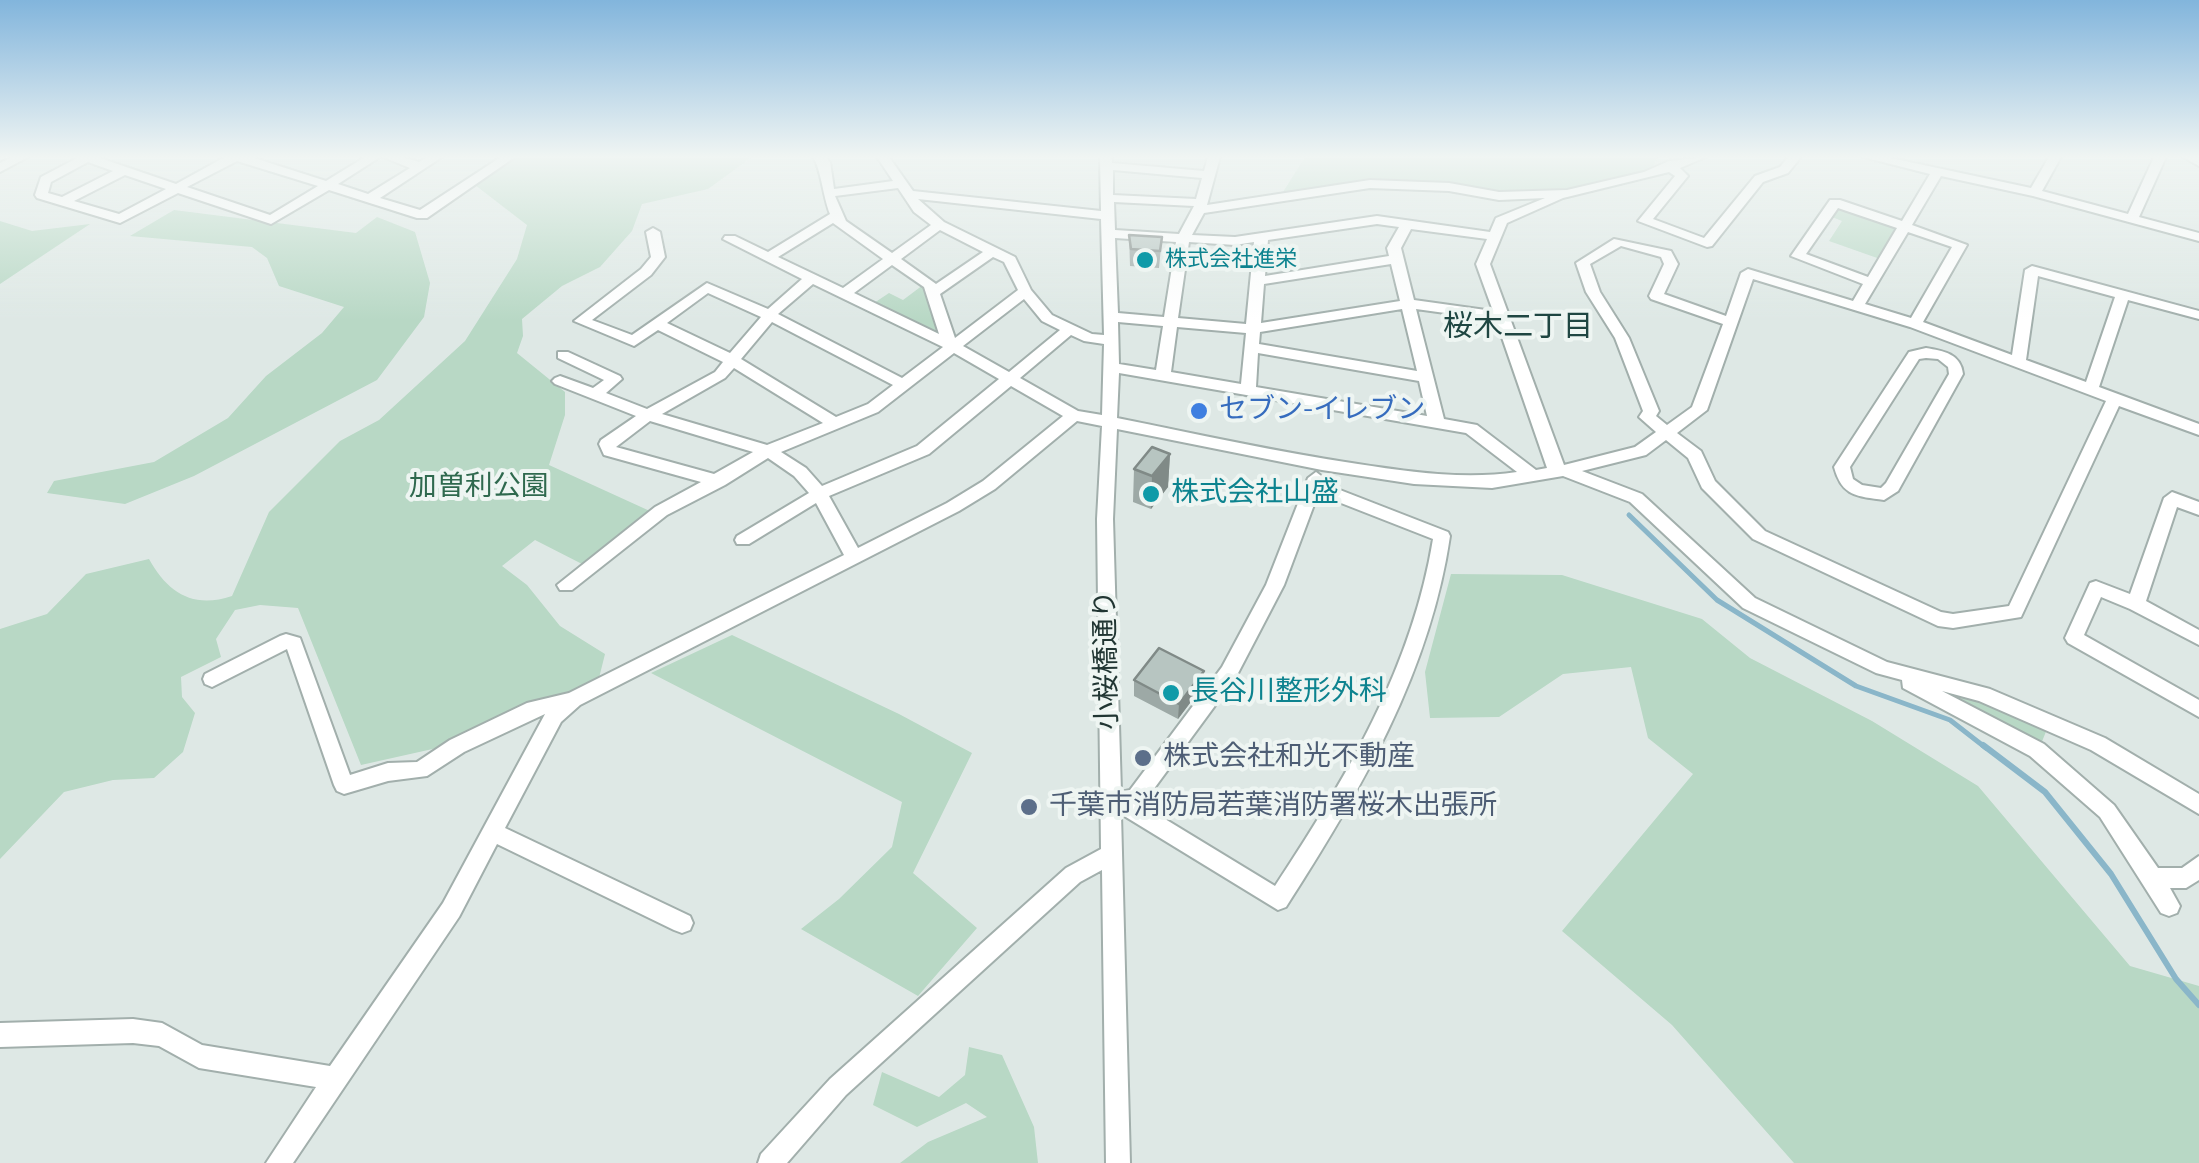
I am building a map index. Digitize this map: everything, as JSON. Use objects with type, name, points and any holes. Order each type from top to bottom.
[{"type":"street","points":[[96,211],[120,218],[133,211]]},
{"type":"street","points":[[246,211],[271,220],[285,211]]},
{"type":"street","points":[[834,211],[892,260],[930,285],[950,345]]},
{"type":"street","points":[[925,211],[939,225],[1010,260],[1025,291],[1047,318],[1089,338],[1111,340]]},
{"type":"street","points":[[1071,211],[1108,216],[1183,238],[1261,239],[1376,220],[1494,236]]},
{"type":"street","name":"小桜橋通り","points":[[1108,211],[1112,367],[1106,519],[1118,1163]]},
{"type":"street","points":[[1108,216],[1151,211]]},
{"type":"street","points":[[1163,376],[1183,238],[1197,211]]},
{"type":"street","points":[[1524,211],[1500,221],[1483,264],[1560,471],[1636,498],[1750,603],[2037,750],[2107,811],[2169,906]]},
{"type":"street","points":[[1652,211],[1645,220],[1707,243],[1733,211]]},
{"type":"street","points":[[1828,211],[1798,256],[1872,283]]},
{"type":"street","points":[[1859,211],[1960,245],[1915,324]]},
{"type":"street","points":[[1856,308],[1915,211]]},
{"type":"street","points":[[2110,211],[2199,237]]},
{"type":"street","points":[[2133,217],[2136,211]]},
{"type":"street","points":[[770,257],[835,216]]},
{"type":"street","points":[[1408,222],[1394,248],[1437,424]]},
{"type":"street","points":[[845,293],[939,225]]},
{"type":"street","points":[[653,232],[658,257],[646,272],[581,321],[634,341],[707,287],[902,384]]},
{"type":"street","points":[[730,238],[950,345],[1074,415],[1414,478],[1492,482],[1560,471],[1640,451],[1699,410],[1748,272],[1915,324],[2199,430]]},
{"type":"street","points":[[1248,389],[1261,239]]},
{"type":"street","points":[[1730,322],[1656,296],[1671,264],[1666,254],[1619,242],[1583,264],[1594,292],[1622,338],[1651,411],[1647,418],[1695,455],[1708,484],[1760,535],[1938,619],[1953,621],[2014,612],[2116,399]]},
{"type":"street","points":[[933,293],[994,250]]},
{"type":"street","points":[[1256,281],[1397,258]]},
{"type":"street","points":[[2018,362],[2032,270],[2199,315]]},
{"type":"street","points":[[719,481],[610,451],[607,444],[648,415],[705,386],[782,301],[813,277]]},
{"type":"street","points":[[566,586],[661,511],[768,451],[872,408],[1025,291]]},
{"type":"street","points":[[2092,389],[2123,295]]},
{"type":"street","points":[[1110,318],[1252,328],[1408,304],[1500,316]]},
{"type":"street","points":[[657,324],[732,360],[836,424]]},
{"type":"street","points":[[742,540],[819,494],[923,450],[1070,329]]},
{"type":"street","points":[[1942,355],[1952,337]]},
{"type":"street","points":[[1252,346],[1425,377]]},
{"type":"street","points":[[564,355],[615,379],[595,394]]},
{"type":"street","points":[[1942,355],[1954,366],[1956,374],[1892,486],[1884,494],[1870,494],[1846,482],[1842,467],[1914,356],[1942,355]]},
{"type":"street","points":[[1112,367],[1471,429],[1534,476]]},
{"type":"street","points":[[560,381],[648,415],[768,451],[800,472],[819,494],[853,555]]},
{"type":"street","points":[[278,1163],[451,910],[554,716],[574,700],[989,485],[1074,415]]},
{"type":"street","points":[[1114,801],[1136,798],[1228,672],[1275,586],[1322,464]]},
{"type":"street","points":[[1114,801],[1278,900],[1341,806],[1409,660],[1439,570],[1442,536],[1313,486]]},
{"type":"street","points":[[2136,604],[2172,498],[2199,509]]},
{"type":"street","points":[[2199,638],[2136,604],[2096,588],[2074,638],[2199,709]]},
{"type":"street","points":[[212,678],[286,641],[294,643],[344,785],[388,772],[420,770],[457,746],[534,709],[574,700]]},
{"type":"street","points":[[1883,668],[1982,694],[2098,744],[2199,805]]},
{"type":"street","points":[[492,832],[682,922]]},
{"type":"street","points":[[770,1163],[838,1087],[1073,875],[1111,854]]},
{"type":"street","points":[[2152,878],[2186,878],[2199,866]]},
{"type":"street","points":[[0,1035],[133,1031],[162,1035],[200,1056],[336,1079]]},
{"type":"green space","points":[[172,211],[356,233],[377,217],[415,232],[430,283],[424,317],[377,380],[194,476],[125,504],[47,493],[54,481],[154,462],[228,418],[266,376],[322,333],[344,307],[279,286],[267,258],[252,247],[130,236]]},
{"type":"green space","name":"加曽利公園","points":[[509,211],[639,211],[632,231],[600,267],[562,286],[522,319],[523,336],[517,353],[565,392],[565,415],[549,465],[652,512],[584,565],[535,540],[502,566],[527,585],[560,626],[605,654],[599,678],[446,746],[361,765],[298,608],[260,605],[235,610],[216,639],[221,657],[181,677],[182,697],[195,713],[183,752],[154,778],[113,780],[64,792],[0,859],[0,629],[47,614],[86,574],[149,559],[165,581],[183,595],[205,600],[232,596],[269,512],[340,441],[379,420],[465,341],[517,259],[527,225]]},
{"type":"green space","points":[[1836,211],[1848,211],[1899,228],[1880,259],[1829,241],[1842,221],[1832,217]]},
{"type":"green space","points":[[0,221],[32,231],[90,224],[0,284]]},
{"type":"green space","points":[[923,285],[940,330],[932,332],[874,303],[889,293],[903,300]]},
{"type":"green space","points":[[1451,574],[1562,575],[1702,619],[1750,658],[1872,721],[1978,786],[2130,966],[2199,986],[2199,1163],[1794,1163],[1672,1025],[1562,931],[1693,774],[1648,738],[1631,667],[1563,674],[1499,717],[1430,718],[1425,672]]},
{"type":"green space","points":[[732,635],[972,753],[913,873],[977,928],[918,996],[801,929],[839,899],[892,847],[902,802],[651,673]]},
{"type":"green space","points":[[1937,687],[1988,702],[2047,729],[2041,744],[1936,694]]},
{"type":"green space","points":[[969,1047],[1002,1055],[1034,1127],[1038,1163],[900,1163],[928,1142],[987,1117],[966,1103],[917,1127],[873,1105],[882,1072],[939,1097],[965,1075]]},
{"type":"building","points":[[1129,235],[1162,237],[1160,251],[1131,249]]},
{"type":"building","points":[[1152,447],[1170,454],[1152,476],[1134,469]]},
{"type":"building","points":[[1159,648],[1204,671],[1179,704],[1134,680]]},
{"type":"waterway","points":[[1629,515],[1717,600],[1856,686],[1950,720],[1986,748]]},
{"type":"waterway","points":[[1983,745],[2045,792],[2111,874],[2176,979],[2199,1005]]},
{"type":"place","name":"株式会社進栄","points":[[1145,260]]},
{"type":"place","name":"セブン-イレブン","points":[[1199,411]]},
{"type":"place","name":"株式会社山盛","points":[[1151,494]]},
{"type":"place","name":"長谷川整形外科","points":[[1171,693]]},
{"type":"place","name":"株式会社和光不動産","points":[[1143,758]]},
{"type":"place","name":"千葉市消防局若葉消防署桜木出張所","points":[[1029,807]]},
{"type":"district","name":"桜木二丁目","points":[[1518,328]]}]
